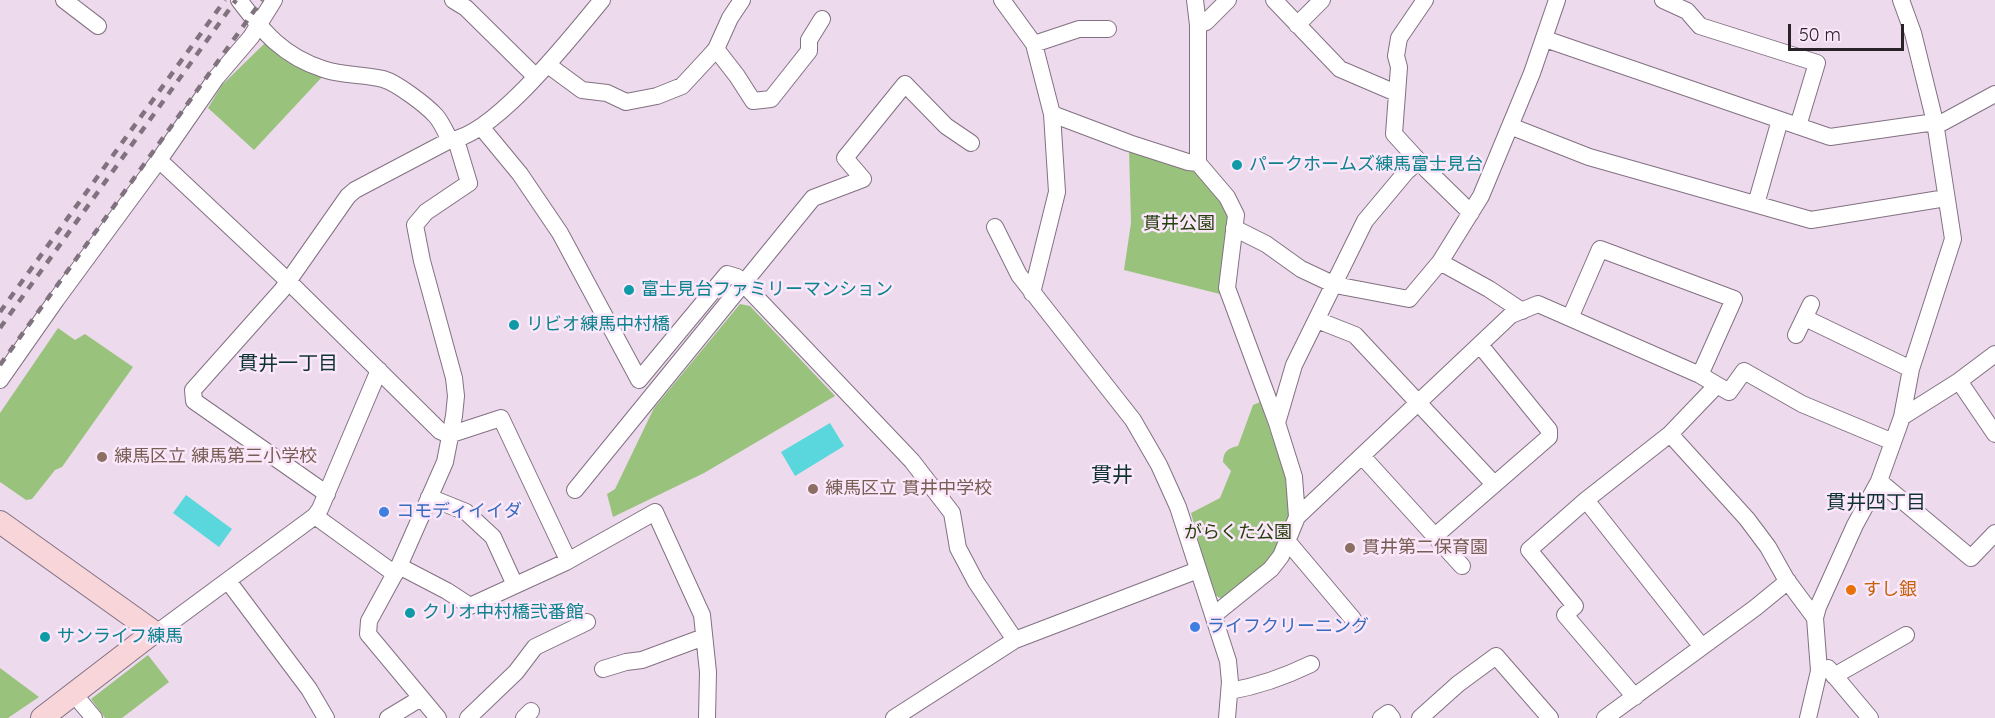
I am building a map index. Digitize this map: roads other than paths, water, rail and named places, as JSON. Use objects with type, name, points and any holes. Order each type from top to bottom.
[{"type":"street","points":[[64,0],[98,26]]},
{"type":"street","points":[[238,0],[274,42],[322,69],[345,75],[384,79],[400,88],[436,117],[453,140],[469,183],[426,212],[415,225],[422,261],[454,378],[455,406],[445,462],[397,570],[369,621],[368,634],[438,718]]},
{"type":"street","points":[[0,380],[216,78],[259,26],[274,0]]},
{"type":"street","points":[[453,0],[466,8],[542,71],[582,90],[607,93],[626,102],[657,96],[682,86],[716,49],[741,0]]},
{"type":"street","points":[[327,494],[194,401],[193,390],[288,280],[348,196],[355,190],[453,140],[482,128],[542,71],[602,0]]},
{"type":"street","points":[[1002,0],[1034,44],[1052,114],[1057,192],[1032,293]]},
{"type":"street","points":[[1195,0],[1198,25],[1198,163],[1227,196],[1236,215],[1227,288],[1277,423],[1294,477],[1297,517],[1288,542],[1271,569],[1214,615]]},
{"type":"street","points":[[1198,25],[1206,22],[1228,0]]},
{"type":"street","points":[[1274,0],[1340,69],[1396,93]]},
{"type":"street","points":[[1297,25],[1322,0]]},
{"type":"street","points":[[1425,0],[1399,38],[1396,56],[1399,68],[1394,134],[1471,213]]},
{"type":"street","points":[[1234,228],[1266,244],[1301,269],[1335,285],[1409,299],[1440,262],[1481,196],[1545,39],[1557,0]]},
{"type":"street","points":[[1663,0],[1687,11],[1700,26],[1817,63],[1798,126]]},
{"type":"street","points":[[1808,718],[1819,671],[1820,658],[1815,618],[1818,607],[1855,525],[1879,481],[1902,417],[1911,369],[1953,239],[1935,124],[1913,33],[1901,0]]},
{"type":"street","points":[[716,49],[753,101],[771,99],[809,51],[809,40],[822,19]]},
{"type":"street","points":[[1034,44],[1079,29],[1108,29]]},
{"type":"street","points":[[1545,39],[1830,137],[1935,124],[1995,94]]},
{"type":"street","points":[[575,490],[813,198],[863,179],[845,158],[904,84],[945,126],[972,143]]},
{"type":"street","points":[[1052,114],[1129,143],[1188,162],[1198,163]]},
{"type":"street","points":[[1756,204],[1780,120]]},
{"type":"street","points":[[1510,126],[1589,157],[1811,220],[1946,198]]},
{"type":"street","points":[[482,128],[520,174],[560,233],[639,380],[727,274],[737,277],[899,446],[952,513],[958,548],[976,582],[1016,640]]},
{"type":"street","points":[[159,160],[288,280],[440,431],[449,435],[501,418],[568,560]]},
{"type":"street","points":[[1277,423],[1294,365],[1365,222],[1406,172],[1419,161]]},
{"type":"street","points":[[995,227],[1019,276],[1133,420],[1178,507],[1227,661],[1230,691],[1227,718]]},
{"type":"street","points":[[1570,318],[1600,249],[1734,299],[1700,375]]},
{"type":"street","points":[[1440,262],[1490,289],[1522,311]]},
{"type":"street","points":[[1297,517],[1511,315],[1538,304],[1700,375],[1729,392],[1744,371],[1802,405],[1893,442]]},
{"type":"street","points":[[1796,335],[1808,311],[1911,369]]},
{"type":"street","points":[[1317,320],[1355,335],[1494,484]]},
{"type":"street","points":[[1436,536],[1549,437],[1549,430],[1480,345]]},
{"type":"street","points":[[1902,417],[1959,381],[1995,354]]},
{"type":"street","points":[[42,718],[154,632],[162,629],[315,516],[327,494],[379,370]]},
{"type":"street","points":[[1959,381],[1995,434]]},
{"type":"street","points":[[1635,697],[1565,615],[1575,606],[1528,550],[1670,434],[1717,385]]},
{"type":"street","points":[[1670,434],[1747,519],[1815,618]]},
{"type":"street","points":[[1362,456],[1462,566]]},
{"type":"street","points":[[1879,481],[1971,558],[1995,533]]},
{"type":"street","points":[[429,497],[466,512],[493,537],[515,585]]},
{"type":"street","points":[[1586,501],[1702,647]]},
{"type":"street","points":[[315,516],[397,570],[447,591],[470,606],[568,560],[656,512],[702,615],[708,672],[707,718]]},
{"type":"street","points":[[0,522],[154,632]]},
{"type":"street","points":[[1288,542],[1353,619]]},
{"type":"street","points":[[894,718],[1016,640],[1198,570]]},
{"type":"street","points":[[228,581],[309,689],[326,718]]},
{"type":"street","points":[[1605,718],[1788,581]]},
{"type":"street","points":[[468,718],[516,672],[536,647],[587,622]]},
{"type":"street","points":[[1834,676],[1906,635]]},
{"type":"street","points":[[603,669],[642,660],[704,637]]},
{"type":"street","points":[[1420,718],[1458,684],[1496,656],[1550,718]]},
{"type":"street","points":[[1820,658],[1870,718]]},
{"type":"street","points":[[1230,691],[1254,687],[1283,678],[1311,664]]},
{"type":"street","points":[[73,693],[94,718]]},
{"type":"street","points":[[388,718],[421,698]]},
{"type":"street","points":[[1381,718],[1388,713],[1392,718]]},
{"type":"water","points":[[830,423],[844,446],[795,476],[781,452]]},
{"type":"water","points":[[186,495],[232,529],[219,547],[173,513]]},
{"type":"railway","points":[[0,312],[225,0]]},
{"type":"railway","points":[[0,328],[236,0]]},
{"type":"railway","points":[[0,365],[262,0]]},
{"type":"place","name":"パークホームズ練馬富士見台","points":[[1237,165]]},
{"type":"place","name":"富士見台ファミリーマンション","points":[[629,290]]},
{"type":"place","name":"リビオ練馬中村橋","points":[[514,325]]},
{"type":"place","name":"練馬区立 練馬第三小学校","points":[[102,457]]},
{"type":"place","name":"練馬区立 貫井中学校","points":[[813,489]]},
{"type":"place","name":"コモディイイダ","points":[[384,512]]},
{"type":"place","name":"貫井第二保育園","points":[[1350,548]]},
{"type":"place","name":"すし銀","points":[[1851,590]]},
{"type":"place","name":"クリオ中村橋弐番館","points":[[410,613]]},
{"type":"place","name":"ライフクリーニング","points":[[1195,627]]},
{"type":"place","name":"サンライフ練馬","points":[[45,637]]},
{"type":"district","name":"貫井一丁目","points":[[288,364]]},
{"type":"district","name":"貫井","points":[[1112,476]]},
{"type":"district","name":"貫井四丁目","points":[[1876,503]]},
{"type":"park label","name":"貫井公園","points":[[1179,224]]},
{"type":"park label","name":"がらくた公園","points":[[1238,533]]}]
